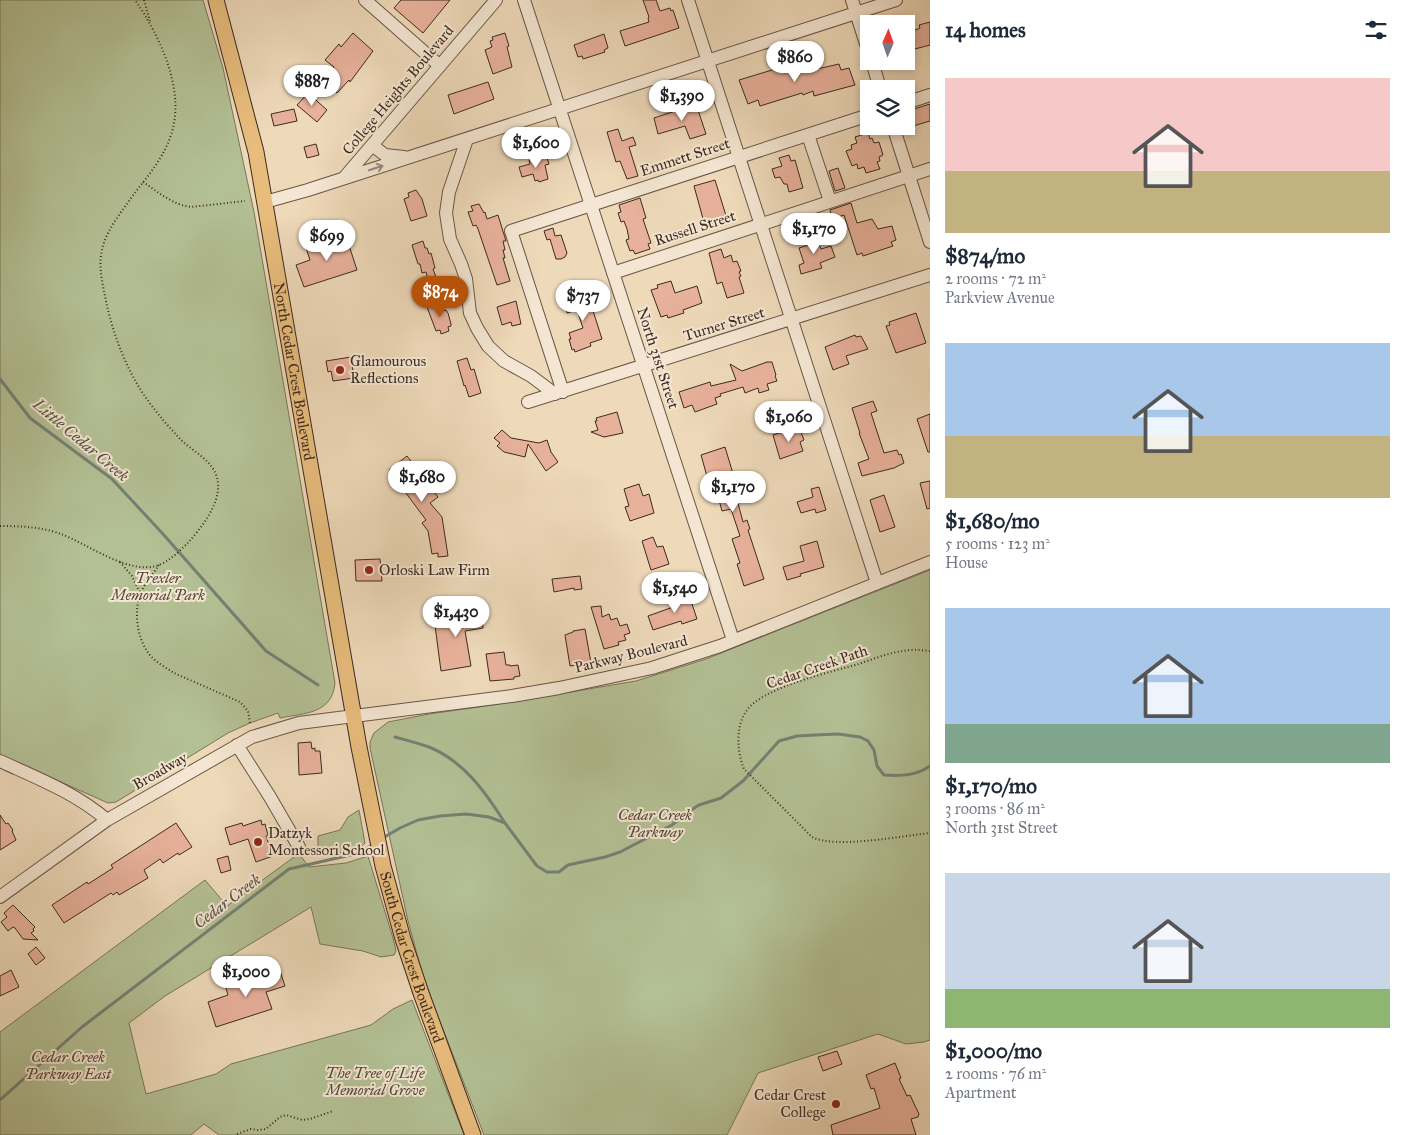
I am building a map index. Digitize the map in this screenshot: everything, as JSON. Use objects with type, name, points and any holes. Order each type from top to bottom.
[{"type":"main road","name":"North Cedar Crest Boulevard","points":[[216,0],[256,152],[354,716]]},
{"type":"main road","name":"South Cedar Crest Boulevard","points":[[354,716],[383,866],[403,939],[473,1135]]},
{"type":"street","points":[[364,0],[440,66]]},
{"type":"street","name":"College Heights Boulevard","points":[[344,178],[496,0]]},
{"type":"street","name":"North 31st Street","points":[[524,0],[733,640]]},
{"type":"street","points":[[688,0],[877,583]]},
{"type":"street","points":[[852,0],[860,25]]},
{"type":"street","points":[[265,202],[896,0]]},
{"type":"street","points":[[915,100],[930,96]]},
{"type":"street","name":"Emmett Street","points":[[559,393],[511,231],[860,118]]},
{"type":"street","points":[[808,135],[830,201]]},
{"type":"street","points":[[896,135],[930,242]]},
{"type":"street","points":[[467,138],[449,192],[446,213],[450,239],[466,279],[470,313],[488,346],[504,361],[559,393]]},
{"type":"street","points":[[372,145],[386,155],[409,157]]},
{"type":"street","name":"Russell Street","points":[[613,273],[930,169]]},
{"type":"street","name":"Turner Street","points":[[528,402],[930,275]]},
{"type":"street","name":"Parkway Boulevard","points":[[354,716],[512,696],[652,668],[693,656],[930,562]]},
{"type":"street","name":"Broadway","points":[[0,896],[107,820],[237,745],[260,734],[298,723],[354,716]]},
{"type":"street","points":[[237,745],[270,796],[299,847]]},
{"type":"street","points":[[0,761],[62,790],[93,808],[107,820]]},
{"type":"path","points":[[135,0],[152,26]]},
{"type":"path","points":[[144,0],[174,84],[176,118],[166,147],[117,218],[106,239],[101,256],[101,275],[106,303],[117,339],[132,374],[163,420],[214,469],[218,481],[218,493],[214,506],[186,545],[160,565],[140,593],[138,626],[143,644],[156,661],[174,673],[240,702],[248,711],[250,722]]},
{"type":"path","points":[[143,182],[183,206],[191,207],[245,201]]},
{"type":"path","points":[[0,526],[33,528],[59,533],[120,562],[138,567],[160,565]]},
{"type":"path","points":[[120,562],[132,576],[140,593]]},
{"type":"path","name":"Cedar Creek Path","points":[[930,650],[902,651],[791,685],[762,697],[747,710],[741,722],[739,750],[744,769],[812,837],[818,840],[839,843],[930,833]]},
{"type":"path","points":[[237,1134],[251,1129],[266,1129],[280,1116],[286,1115],[302,1120],[333,1111]]},
{"type":"green space","name":"Trexler Memorial Park","points":[[0,0],[203,0],[223,68],[254,212],[335,683],[329,701],[316,710],[280,718],[278,713],[228,733],[116,802],[108,803],[0,755]]},
{"type":"green space","name":"Cedar Creek Parkway","points":[[930,570],[930,1040],[906,1044],[878,1034],[758,1073],[727,1135],[484,1135],[424,980],[408,921],[370,748],[370,742],[374,733],[388,722],[636,681],[706,659]]},
{"type":"green space","name":"Cedar Creek Parkway East","points":[[359,810],[365,843],[352,850],[334,854],[300,855],[309,867],[346,863],[368,856],[393,938],[396,951],[394,955],[381,957],[363,951],[320,944],[311,907],[165,996],[129,1023],[146,1094],[216,1074],[231,1064],[371,1025],[393,1009],[412,1000],[464,1135],[219,1135],[204,1124],[191,1135],[0,1135],[0,1032],[205,880],[227,906],[305,849],[318,847],[318,836],[340,830],[348,817]]},
{"type":"building","points":[[401,0],[450,0],[423,33],[394,8]]},
{"type":"building","points":[[643,0],[656,0],[660,11],[670,8],[671,11],[673,10],[679,28],[625,46],[620,31],[649,22]]},
{"type":"building","points":[[930,22],[930,45],[915,49],[915,30],[920,28],[919,25]]},
{"type":"building","points":[[353,33],[373,51],[350,82],[349,80],[337,93],[324,82],[331,75],[329,73],[334,67],[325,60],[339,44],[341,47]]},
{"type":"building","points":[[505,33],[512,67],[493,74],[485,50],[492,47],[490,41],[493,40],[492,37]]},
{"type":"building","points":[[604,34],[608,48],[604,50],[605,52],[583,59],[582,56],[578,57],[574,45]]},
{"type":"building","points":[[815,63],[817,69],[839,64],[841,70],[849,68],[855,85],[814,96],[813,91],[803,95],[802,93],[760,106],[758,100],[748,104],[739,80],[782,67],[784,73]]},
{"type":"building","points":[[488,82],[494,99],[454,114],[448,95]]},
{"type":"building","points":[[308,93],[327,110],[317,122],[297,105]]},
{"type":"building","points":[[696,104],[706,134],[690,139],[685,126],[658,134],[654,118]]},
{"type":"building","points":[[930,104],[930,121],[915,125],[915,109]]},
{"type":"building","points":[[294,109],[297,121],[274,126],[271,114]]},
{"type":"building","points":[[618,129],[622,141],[633,137],[636,145],[629,147],[638,176],[627,179],[620,161],[616,162],[607,132]]},
{"type":"building","points":[[869,135],[874,143],[879,142],[883,155],[879,157],[880,161],[877,162],[880,169],[866,173],[864,167],[858,169],[857,164],[852,166],[846,151],[852,149],[851,145],[857,143],[855,137]]},
{"type":"building","points":[[316,144],[319,155],[307,158],[304,147]]},
{"type":"building","points":[[546,155],[549,164],[545,165],[548,179],[539,182],[538,180],[535,181],[533,174],[522,177],[519,167],[530,164],[529,160]]},
{"type":"building","points":[[789,155],[791,161],[795,160],[803,188],[789,192],[787,184],[784,184],[780,177],[775,178],[772,169],[782,166],[779,158]]},
{"type":"building","points":[[838,168],[845,188],[835,191],[829,171]]},
{"type":"building","points":[[715,180],[727,219],[705,226],[694,186]]},
{"type":"building","points":[[416,190],[422,199],[427,216],[411,221],[404,199],[409,197],[408,193]]},
{"type":"building","points":[[640,198],[646,218],[643,219],[651,243],[648,244],[650,249],[635,254],[633,250],[630,251],[626,240],[629,239],[627,229],[624,221],[621,222],[618,213],[621,212],[619,205]]},
{"type":"building","points":[[851,203],[857,223],[872,219],[878,229],[892,226],[896,240],[891,242],[893,246],[863,256],[862,253],[857,255],[844,215],[832,219],[830,210]]},
{"type":"building","points":[[479,204],[485,212],[487,219],[498,215],[506,241],[503,241],[505,258],[503,258],[510,281],[497,285],[478,229],[476,225],[473,226],[468,212],[473,211],[471,206]]},
{"type":"building","points":[[553,228],[555,236],[561,235],[567,253],[561,259],[556,259],[550,239],[547,240],[544,231]]},
{"type":"building","points":[[814,232],[821,249],[831,246],[835,257],[820,263],[822,268],[801,274],[799,265],[804,263],[799,248],[808,245],[805,235]]},
{"type":"building","points":[[346,236],[357,270],[304,287],[296,265],[310,260],[306,248]]},
{"type":"building","points":[[423,241],[429,254],[431,253],[435,268],[433,269],[436,277],[428,279],[426,272],[422,273],[412,245]]},
{"type":"building","points":[[721,249],[724,258],[731,255],[733,262],[737,261],[741,271],[739,272],[741,276],[739,277],[744,293],[727,298],[722,282],[717,284],[709,253]]},
{"type":"building","points":[[671,281],[675,293],[697,286],[702,303],[683,310],[684,313],[668,318],[667,315],[661,317],[651,290],[658,288],[657,285]]},
{"type":"building","points":[[587,292],[602,339],[590,343],[591,346],[575,352],[574,349],[572,350],[569,333],[583,328],[577,310],[567,313],[563,299]]},
{"type":"building","points":[[516,301],[521,324],[512,326],[511,322],[502,325],[497,307]]},
{"type":"building","points":[[439,303],[442,311],[446,310],[448,313],[451,324],[448,327],[449,331],[441,334],[440,330],[436,331],[427,307]]},
{"type":"building","points":[[916,313],[926,343],[896,353],[886,326],[890,325],[889,322]]},
{"type":"building","points":[[855,335],[856,337],[861,336],[868,349],[846,356],[849,364],[833,370],[825,347]]},
{"type":"building","name":"Glamourous Reflections","points":[[351,357],[354,378],[333,381],[331,371],[328,372],[326,361]]},
{"type":"building","points":[[467,358],[471,370],[474,369],[481,393],[469,397],[457,361]]},
{"type":"building","points":[[772,362],[777,381],[767,384],[769,390],[759,393],[758,388],[745,393],[743,387],[720,394],[721,396],[715,398],[717,404],[695,412],[692,405],[684,408],[679,392],[710,382],[711,386],[736,380],[730,364],[742,371]]},
{"type":"building","points":[[873,401],[877,411],[871,413],[884,453],[897,450],[899,455],[901,454],[904,463],[894,468],[862,476],[858,463],[869,459],[852,408]]},
{"type":"building","points":[[617,412],[623,433],[604,437],[591,432],[598,430],[596,418]]},
{"type":"building","points":[[930,414],[930,452],[928,452],[917,419]]},
{"type":"building","points":[[799,427],[804,440],[800,442],[803,451],[780,459],[773,435]]},
{"type":"building","points":[[502,430],[511,438],[539,443],[547,440],[551,452],[558,462],[546,471],[528,444],[525,457],[504,452],[497,446],[500,443],[494,438]]},
{"type":"building","points":[[725,447],[737,487],[734,488],[743,522],[747,520],[750,529],[748,530],[764,579],[744,586],[737,564],[740,563],[732,539],[740,536],[731,509],[722,511],[713,478],[708,480],[701,455]]},
{"type":"building","points":[[407,456],[438,497],[430,503],[442,517],[448,556],[438,557],[438,553],[432,554],[428,531],[422,523],[426,520],[389,470]]},
{"type":"building","points":[[930,481],[930,508],[927,509],[920,483]]},
{"type":"building","points":[[639,484],[643,496],[649,494],[654,513],[630,521],[625,507],[629,506],[624,489]]},
{"type":"building","points":[[819,487],[826,510],[816,513],[815,509],[801,513],[797,502],[813,497],[811,489]]},
{"type":"building","points":[[884,495],[895,527],[880,532],[870,500]]},
{"type":"building","points":[[653,537],[657,547],[663,546],[669,564],[651,570],[642,541]]},
{"type":"building","points":[[817,541],[824,567],[787,580],[783,567],[804,561],[800,546]]},
{"type":"building","name":"Orloski Law Firm","points":[[380,559],[382,581],[356,581],[355,560]]},
{"type":"building","points":[[580,576],[582,589],[574,590],[574,588],[554,592],[552,579]]},
{"type":"building","points":[[685,592],[687,598],[689,597],[697,619],[682,624],[681,621],[653,630],[648,616],[676,606],[676,595]]},
{"type":"building","points":[[482,605],[483,628],[465,631],[471,666],[441,671],[434,618],[471,612],[470,607]]},
{"type":"building","points":[[601,606],[602,617],[609,614],[611,620],[617,618],[620,626],[627,624],[630,633],[624,635],[626,640],[618,642],[619,645],[604,649],[591,607]]},
{"type":"building","points":[[585,629],[591,663],[570,666],[565,635],[573,631]]},
{"type":"building","points":[[504,652],[506,665],[518,665],[520,676],[514,677],[514,679],[490,681],[486,654]]},
{"type":"building","points":[[311,742],[312,749],[315,748],[315,751],[320,751],[322,773],[299,775],[298,743]]},
{"type":"building","points":[[0,815],[13,830],[16,840],[0,850]]},
{"type":"building","name":"Datzyk Montessori School","points":[[261,820],[262,825],[265,824],[268,835],[266,836],[273,856],[256,862],[248,839],[230,845],[225,828],[242,823],[243,826]]},
{"type":"building","points":[[176,823],[192,847],[179,855],[178,853],[163,863],[160,859],[144,870],[148,878],[119,895],[117,892],[113,895],[111,893],[64,923],[52,905],[87,882],[88,884],[113,868],[111,865]]},
{"type":"building","points":[[228,856],[231,870],[221,873],[217,859]]},
{"type":"building","points":[[13,905],[35,927],[31,933],[38,940],[23,939],[15,928],[13,927],[8,931],[1,922],[7,917],[4,913]]},
{"type":"building","points":[[36,947],[45,958],[36,965],[28,954]]},
{"type":"building","points":[[279,968],[285,986],[266,992],[272,1009],[216,1027],[208,1002],[228,995],[225,985]]},
{"type":"building","points":[[11,970],[19,987],[0,996],[0,976]]},
{"type":"building","points":[[837,1051],[842,1064],[823,1071],[818,1057]]},
{"type":"building","points":[[895,1063],[901,1078],[899,1079],[907,1096],[910,1095],[919,1114],[918,1117],[911,1119],[916,1135],[833,1135],[831,1125],[880,1108],[874,1088],[871,1089],[866,1075]]},
{"type":"waterway","name":"Little Cedar Creek","points":[[0,379],[30,418],[112,479],[266,651],[318,685]]},
{"type":"waterway","name":"Cedar Creek","points":[[381,839],[418,820],[466,814],[489,817],[505,823],[537,866],[547,872],[559,872],[568,865],[620,852],[672,825],[699,805],[721,798],[743,781],[779,741],[797,736],[815,735],[838,734],[860,737],[868,741],[874,750],[877,766],[884,775],[908,775],[930,766]]},
{"type":"waterway","name":"Little Cedar Creek","points":[[395,737],[429,747],[453,761],[482,789],[505,823]]},
{"type":"waterway","name":"Cedar Creek","points":[[0,1100],[82,1027],[289,869],[359,853],[374,844]]},
{"type":"place","name":"Glamourous Reflections","points":[[340,370]]},
{"type":"place","name":"Orloski Law Firm","points":[[369,570]]},
{"type":"place","name":"Datzyk Montessori School","points":[[258,842]]},
{"type":"place","name":"Cedar Crest College","points":[[836,1104]]},
{"type":"park label","name":"The Tree of Life Memorial Grove","points":[[375,1082]]}]
